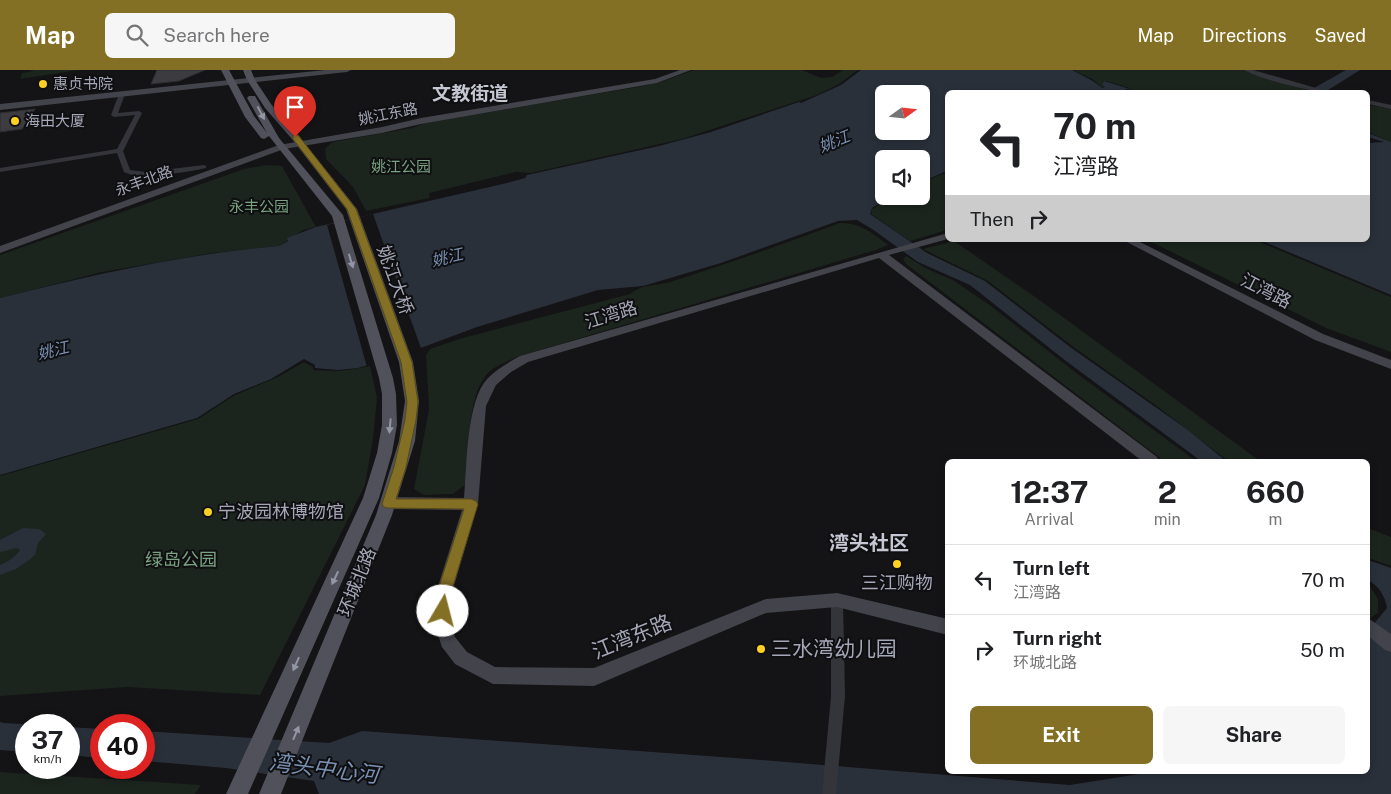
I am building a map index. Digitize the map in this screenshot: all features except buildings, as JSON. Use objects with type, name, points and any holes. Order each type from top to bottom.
[{"type":"main road","points":[[226,70],[250,117],[264,137],[278,142]]},
{"type":"main road","points":[[238,70],[251,80],[268,106],[302,140]]},
{"type":"main road","points":[[247,70],[278,142]]},
{"type":"main road","points":[[251,80],[254,70]]},
{"type":"main road","name":"姚江大桥","points":[[302,140],[348,205],[406,362]]},
{"type":"main road","name":"姚江大桥","points":[[278,142],[337,215],[386,378]]},
{"type":"main road","name":"环城北路","points":[[270,794],[388,504],[400,467],[412,402],[406,362]]},
{"type":"main road","name":"环城北路","points":[[237,794],[371,498],[386,452],[392,403],[386,378]]},
{"type":"street","points":[[0,107],[347,70]]},
{"type":"street","name":"姚江东路","points":[[302,140],[655,77],[676,70]]},
{"type":"street","name":"姚江东路","points":[[302,140],[657,81],[687,70]]},
{"type":"street","points":[[1248,70],[1316,90]]},
{"type":"street","points":[[122,94],[114,115],[139,113],[120,151],[127,172],[146,174],[204,167]]},
{"type":"street","points":[[1370,102],[1391,107]]},
{"type":"street","name":"永丰北路","points":[[0,240],[278,142],[302,140]]},
{"type":"street","name":"永丰北路","points":[[0,250],[278,142]]},
{"type":"street","points":[[0,170],[120,151]]},
{"type":"street","name":"江湾路","points":[[471,504],[479,406],[491,382],[506,369],[524,359],[945,237]]},
{"type":"street","name":"江湾路","points":[[1132,242],[1319,337],[1391,365]]},
{"type":"street","points":[[881,254],[1149,459]]},
{"type":"street","points":[[388,504],[471,504]]},
{"type":"street","name":"江湾东路","points":[[471,504],[443,596],[443,626],[448,641],[461,658],[493,675],[594,677],[747,612],[766,606],[837,600],[945,626]]},
{"type":"street","points":[[829,794],[838,696],[837,600]]},
{"type":"street","points":[[1370,628],[1391,644]]},
{"type":"green space","points":[[27,70],[78,70],[20,79],[22,73],[34,71]]},
{"type":"green space","name":"姚江公园","points":[[694,70],[802,70],[821,78],[832,77],[843,70],[858,70],[839,84],[817,95],[682,139],[531,173],[516,172],[429,193],[430,198],[366,211],[353,187],[326,159],[325,149],[332,142],[412,128],[425,123],[643,86],[661,82]]},
{"type":"green space","points":[[1073,70],[1242,70],[1307,90],[1130,90],[1125,89],[1131,89],[1118,84],[1104,81],[1102,84],[1104,87],[1102,88],[1094,80]]},
{"type":"green space","points":[[1370,105],[1391,109],[1391,142],[1370,133]]},
{"type":"green space","name":"永丰公园","points":[[266,165],[282,166],[316,227],[303,230],[279,246],[212,253],[102,272],[0,298],[0,255],[244,169]]},
{"type":"green space","points":[[945,173],[945,231],[910,241],[871,214],[872,209],[878,205],[930,205],[930,179]]},
{"type":"green space","points":[[840,223],[860,226],[888,245],[520,356],[496,367],[481,382],[472,410],[466,484],[453,494],[424,495],[414,489],[429,409],[426,355],[430,349],[459,339],[630,294],[644,287],[670,282]]},
{"type":"green space","points":[[955,242],[1041,301],[1257,459],[1225,459],[1158,407],[1072,346],[988,281],[923,249]]},
{"type":"green space","points":[[1151,242],[1260,242],[1391,297],[1391,352],[1326,328]]},
{"type":"green space","points":[[906,256],[927,269],[953,280],[991,306],[1075,372],[1193,459],[1161,459],[906,264],[903,259]]},
{"type":"green space","name":"绿岛公园","points":[[304,362],[313,367],[313,370],[335,371],[370,365],[377,398],[373,439],[365,485],[260,695],[127,687],[0,696],[0,476],[198,419],[235,395],[278,377]]},
{"type":"green space","points":[[1370,529],[1391,537],[1391,566],[1370,559]]},
{"type":"green space","points":[[1370,586],[1378,599],[1378,613],[1370,618]]},
{"type":"green space","points":[[0,772],[15,773],[15,779],[80,779],[80,777],[201,785],[195,794],[0,794]]},
{"type":"water","name":"姚江","points":[[861,70],[1072,70],[1102,88],[1105,87],[1102,85],[1104,81],[1130,89],[945,90],[945,172],[930,178],[930,150],[875,150],[875,205],[877,205],[872,208],[870,214],[927,253],[985,281],[1070,347],[1188,430],[1224,459],[1198,459],[1066,361],[970,285],[918,262],[857,220],[838,221],[721,263],[643,286],[598,290],[477,327],[410,352],[358,368],[338,370],[315,368],[315,365],[304,359],[271,379],[234,394],[197,418],[0,475],[0,298],[138,266],[208,254],[279,246],[288,241],[287,238],[316,227],[507,183],[525,178],[527,175],[659,146],[711,132],[799,102],[801,103],[841,85]]},
{"type":"water","points":[[1346,70],[1360,70],[1328,90],[1312,90]]},
{"type":"water","points":[[1370,134],[1391,142],[1391,295],[1265,242],[1370,242],[1370,143],[1384,142],[1370,138]]},
{"type":"water","points":[[23,528],[39,529],[46,534],[38,543],[35,555],[16,569],[0,575],[0,565],[11,559],[20,550],[17,548],[0,552],[0,540]]},
{"type":"water","name":"湾头中心河","points":[[1370,561],[1391,568],[1391,794],[319,794],[314,781],[226,768],[155,762],[155,732],[329,743],[362,731],[749,759],[1070,785],[1139,774],[1370,774],[1370,629],[1387,608],[1381,592],[1370,581]]},
{"type":"water","points":[[0,722],[15,724],[15,751],[0,750]]},
{"type":"water","points":[[80,728],[90,728],[90,757],[80,756]]},
{"type":"pier","points":[[373,214],[422,351],[367,367],[327,225]]},
{"type":"place","name":"惠贞书院","points":[[43,84]]},
{"type":"place","name":"海田大厦","points":[[15,121]]},
{"type":"place","name":"宁波园林博物馆","points":[[208,512]]},
{"type":"place","name":"三江购物","points":[[897,564]]},
{"type":"place","name":"三水湾幼儿园","points":[[761,649]]},
{"type":"district","name":"文教街道","points":[[470,93]]},
{"type":"district","name":"湾头社区","points":[[869,543]]},
{"type":"route","points":[[295,137],[351,209],[406,362],[411,381],[412,402],[407,441],[388,504],[471,504],[443,596],[443,611]]}]
